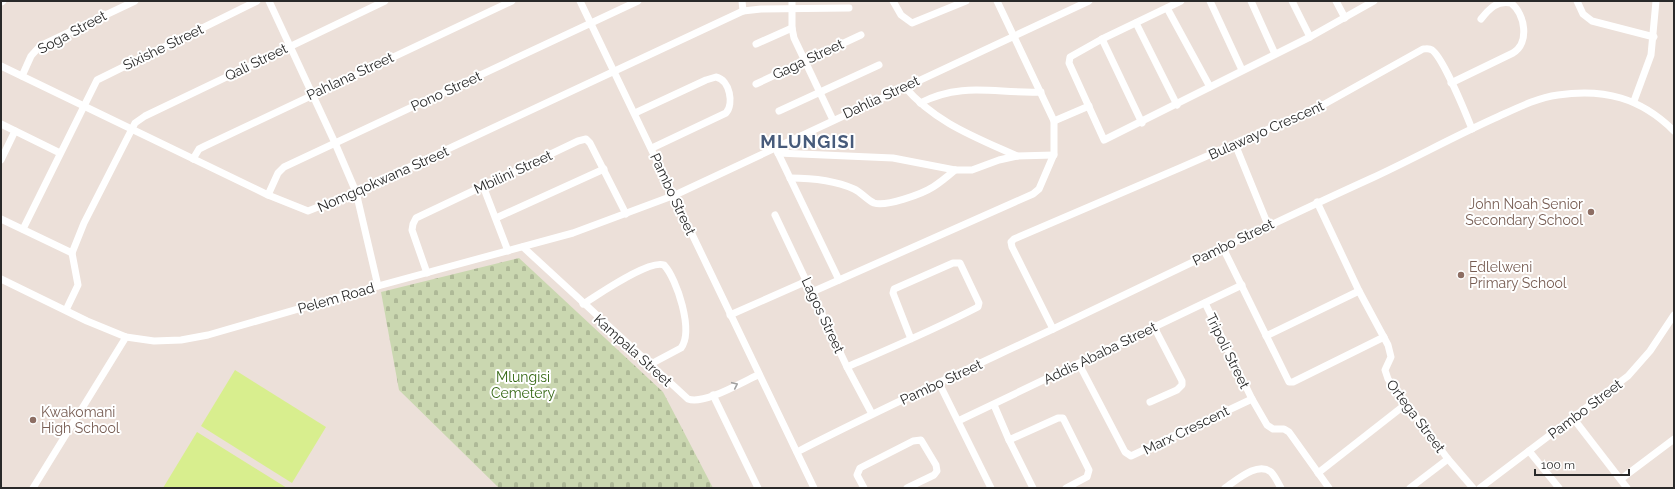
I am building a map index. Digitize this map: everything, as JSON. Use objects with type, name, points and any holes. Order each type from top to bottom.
[{"type":"street","name":"Soga Street","points":[[22,76],[31,56],[40,46],[134,1]]},
{"type":"street","name":"Sixishe Street","points":[[23,229],[83,107],[99,79],[257,1]]},
{"type":"street","points":[[269,1],[335,142],[356,192],[378,286]]},
{"type":"street","name":"Qali Street","points":[[130,129],[137,120],[144,116],[385,1]]},
{"type":"street","name":"Pahlana Street","points":[[193,158],[199,149],[205,146],[512,1]]},
{"type":"street","name":"Pambo Street","points":[[580,1],[675,195],[730,316],[814,488]]},
{"type":"street","name":"Pono Street","points":[[268,195],[282,169],[335,142],[638,1]]},
{"type":"street","points":[[742,1],[743,11]]},
{"type":"street","points":[[893,1],[901,15],[912,23],[966,1]]},
{"type":"street","points":[[812,292],[1037,192],[1047,174],[1054,155],[1054,122],[997,1]]},
{"type":"street","name":"Dahlia Street","points":[[675,195],[776,150],[833,120],[904,86],[1089,1]]},
{"type":"street","points":[[1181,1],[1102,39],[1073,55],[1070,59],[1069,63],[1090,106],[1104,140],[1142,123],[1242,70],[1310,37],[1374,1]]},
{"type":"street","points":[[1210,1],[1242,70]]},
{"type":"street","points":[[1251,1],[1275,54]]},
{"type":"street","points":[[1292,1],[1310,37]]},
{"type":"street","points":[[1336,1],[1345,18]]},
{"type":"street","points":[[1577,1],[1583,14],[1592,21],[1654,37]]},
{"type":"street","points":[[1634,101],[1651,55],[1654,37],[1656,1]]},
{"type":"street","points":[[1452,83],[1513,53],[1521,47],[1524,32],[1521,20],[1511,3],[1502,2],[1490,8],[1481,19]]},
{"type":"street","name":"Nomgqokwana Street","points":[[1,66],[83,107],[268,195],[308,211],[356,192],[743,11],[792,4],[848,8]]},
{"type":"street","points":[[792,4],[792,28],[804,61],[833,120]]},
{"type":"street","points":[[1167,8],[1210,87]]},
{"type":"street","points":[[1136,23],[1177,105]]},
{"type":"street","points":[[756,44],[792,28]]},
{"type":"street","name":"Gaga Street","points":[[756,84],[861,35]]},
{"type":"street","points":[[1102,39],[1142,123]]},
{"type":"street","name":"Bulawayo Crescent","points":[[1053,329],[1012,247],[1011,242],[1014,239],[1320,106],[1423,49],[1430,49],[1435,53],[1452,83],[1472,129]]},
{"type":"street","points":[[779,111],[879,65]]},
{"type":"street","points":[[635,113],[706,80],[716,77],[724,81],[731,100],[730,109],[726,113],[652,148]]},
{"type":"street","points":[[904,86],[920,103],[943,121],[1017,156]]},
{"type":"street","points":[[920,103],[937,95],[966,89],[1041,92]]},
{"type":"street","name":"Pambo Street","points":[[797,452],[872,414],[1223,248],[1316,202],[1374,177],[1520,107],[1558,95],[1578,93],[1603,94],[1634,101],[1659,116],[1674,131]]},
{"type":"street","points":[[1054,122],[1090,106]]},
{"type":"street","points":[[1,124],[60,153]]},
{"type":"street","points":[[66,310],[78,285],[72,253],[130,129]]},
{"type":"street","points":[[1,160],[15,131]]},
{"type":"street","name":"Mbilini Street","points":[[427,273],[412,230],[414,220],[419,216],[582,140],[588,140],[590,143],[626,214]]},
{"type":"street","points":[[1234,144],[1268,225]]},
{"type":"street","points":[[776,150],[893,158],[955,170],[976,169],[999,160],[1017,156],[1054,155]]},
{"type":"street","points":[[776,150],[839,280]]},
{"type":"street","points":[[496,218],[604,169]]},
{"type":"street","points":[[790,178],[808,178],[842,184],[858,191],[873,202],[881,204],[905,198],[929,189],[955,170]]},
{"type":"street","points":[[483,186],[508,251]]},
{"type":"street","name":"Pelem Road","points":[[1,279],[126,337],[154,341],[193,338],[523,247],[626,214],[675,195]]},
{"type":"street","points":[[1223,248],[1288,381],[1291,382],[1384,337],[1359,291],[1316,202]]},
{"type":"street","name":"Lagos Street","points":[[775,215],[847,367],[872,414]]},
{"type":"street","points":[[1,219],[72,253]]},
{"type":"street","name":"Kampala Street","points":[[523,247],[649,365],[688,399],[697,400],[713,395],[758,375]]},
{"type":"street","points":[[847,367],[911,339],[978,307],[979,303],[960,263],[953,263],[894,289],[893,293],[911,339]]},
{"type":"street","points":[[583,304],[629,276],[653,265],[664,265],[671,274],[674,282],[684,315],[687,333],[684,343],[680,349],[649,365]]},
{"type":"street","points":[[730,316],[807,281]]},
{"type":"street","name":"Addis Ababa Street","points":[[958,421],[1242,285]]},
{"type":"street","points":[[1266,336],[1359,291]]},
{"type":"street","name":"Tripoli Street","points":[[1205,303],[1252,399],[1268,426],[1288,432],[1329,488]]},
{"type":"street","name":"Pambo Street","points":[[1480,488],[1628,376],[1650,350],[1674,315]]},
{"type":"street","points":[[1150,402],[1177,390],[1182,385],[1182,381],[1154,327]]},
{"type":"street","points":[[33,488],[126,337]]},
{"type":"street","name":"Ortega Street","points":[[1384,337],[1391,352],[1385,373],[1406,404],[1448,459],[1473,488]]},
{"type":"street","name":"Marx Crescent","points":[[1079,364],[1125,452],[1131,456],[1252,399]]},
{"type":"street","points":[[939,383],[991,488]]},
{"type":"street","points":[[713,395],[758,488]]},
{"type":"street","points":[[994,404],[1009,440],[1034,488]]},
{"type":"street","points":[[1318,473],[1406,404]]},
{"type":"street","points":[[1009,440],[1058,418],[1063,418],[1089,470],[1087,477],[1066,488]]},
{"type":"street","points":[[1573,418],[1628,488]]},
{"type":"street","points":[[1621,479],[1674,439]]},
{"type":"street","points":[[864,488],[857,475],[860,468],[913,441],[921,440],[936,465],[937,471],[907,488]]},
{"type":"street","points":[[1529,451],[1559,488]]},
{"type":"street","points":[[1410,488],[1448,459]]},
{"type":"street","points":[[1225,488],[1247,474],[1260,469],[1271,473],[1281,488]]},
{"type":"green space","name":"Mlungisi Cemetery","points":[[519,258],[663,392],[713,488],[499,488],[399,390],[381,292]]},
{"type":"green space","points":[[235,370],[326,427],[292,483],[201,426]]},
{"type":"green space","points":[[197,432],[287,488],[163,488]]},
{"type":"place","name":"John Noah Senior Secondary School","points":[[1591,212]]},
{"type":"place","name":"Edlelweni Primary School","points":[[1461,275]]},
{"type":"place","name":"Kwakomani High School","points":[[33,420]]},
{"type":"district","name":"MLUNGISI","points":[[808,141]]}]
